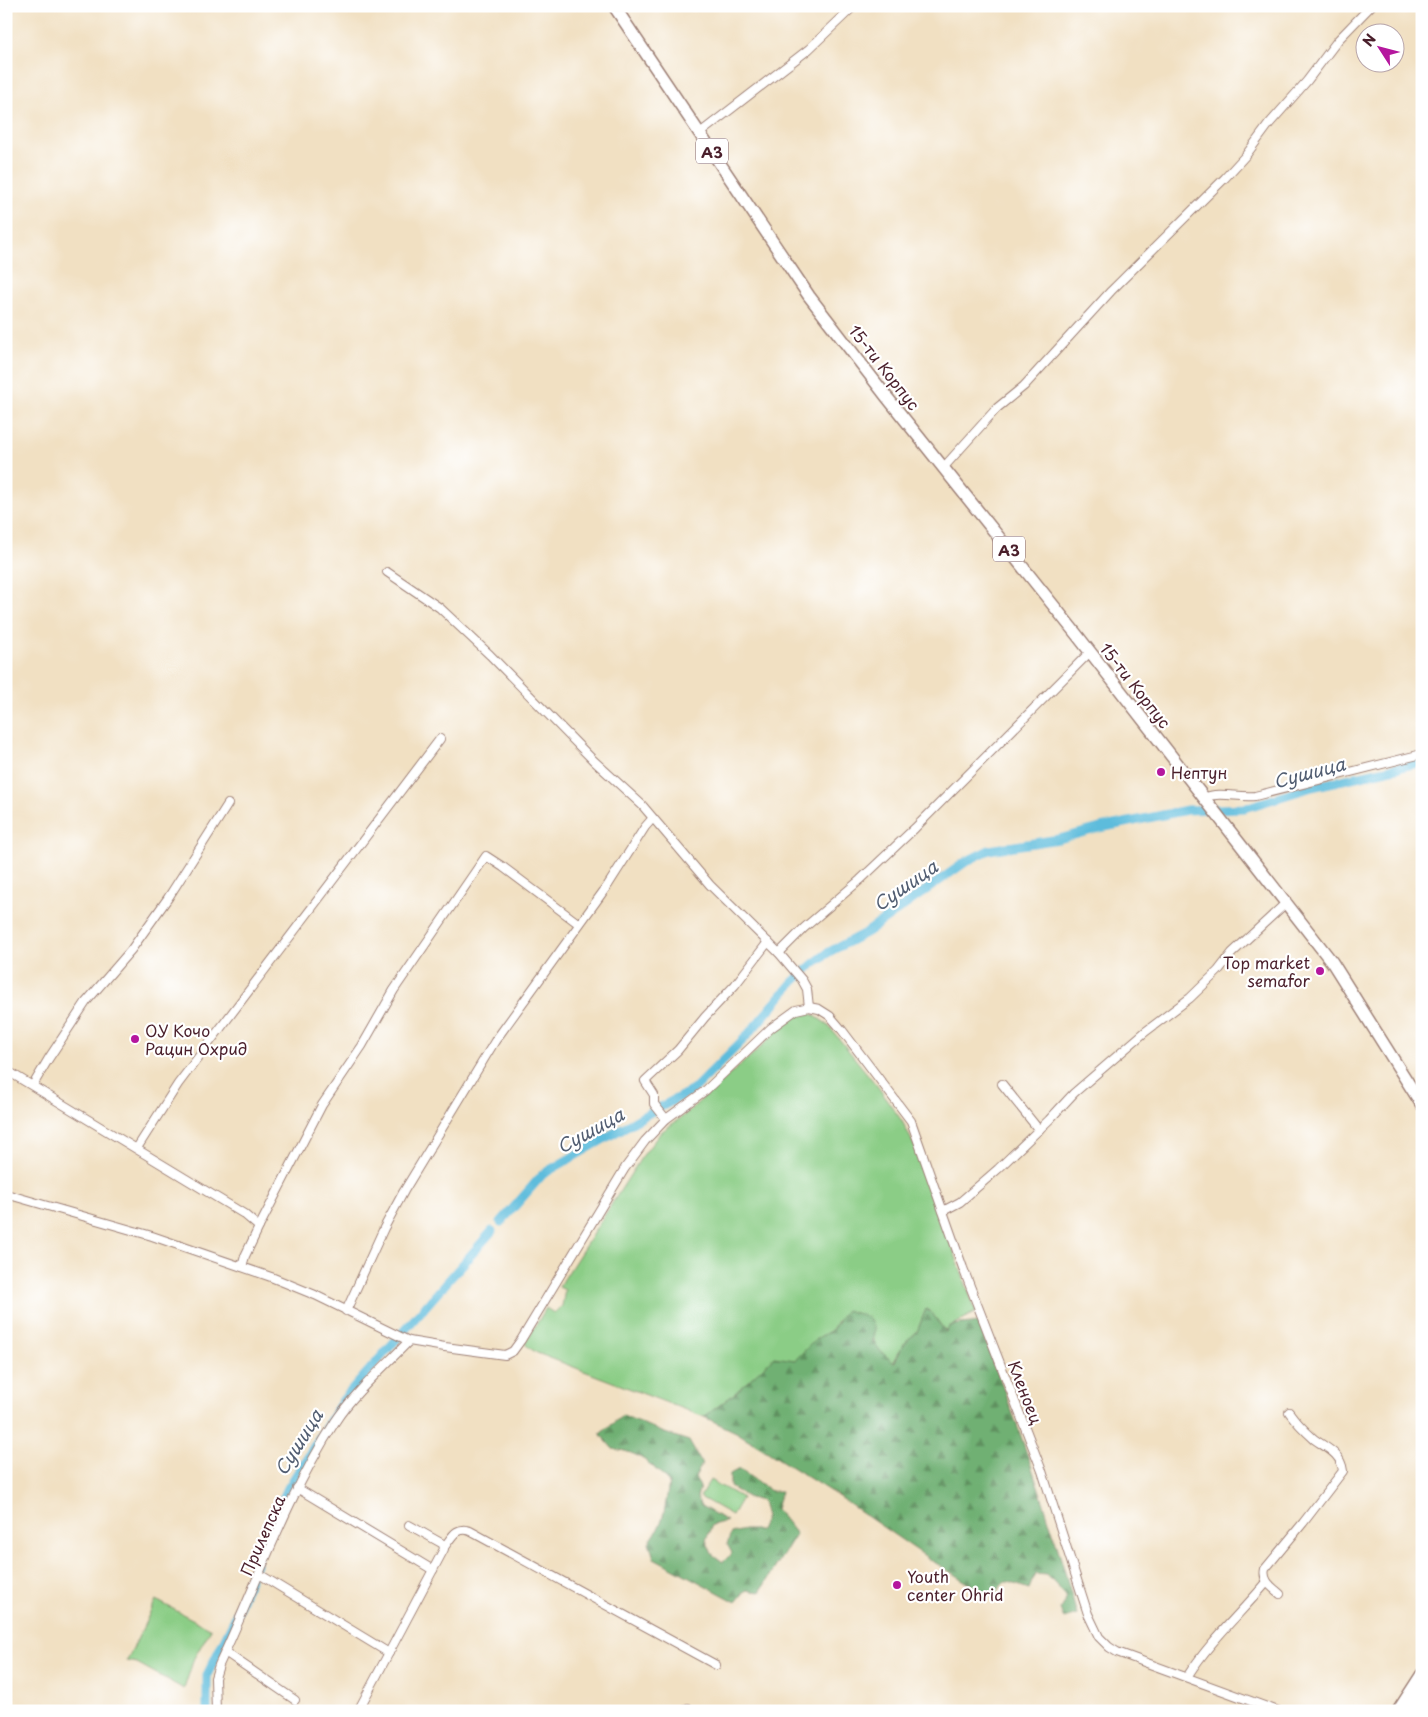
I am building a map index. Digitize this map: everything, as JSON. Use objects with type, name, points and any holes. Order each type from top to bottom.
[{"type":"main road","name":"A3","points":[[614,6],[700,134]]},
{"type":"main road","name":"15-ти Корпус","points":[[700,134],[809,296],[1332,962],[1422,1105]]},
{"type":"main road","points":[[1398,1711],[1422,1674]]},
{"type":"main road","points":[[1409,1711],[1422,1692]]},
{"type":"street","points":[[700,134],[795,61],[854,6]]},
{"type":"street","points":[[943,468],[997,408],[1024,386],[1101,301],[1226,178],[1269,124],[1307,81],[1338,40],[1371,6]]},
{"type":"street","points":[[6,1194],[152,1236],[242,1267],[297,1288],[409,1341],[505,1355],[513,1351],[521,1340],[625,1168],[645,1141],[666,1120],[706,1090],[785,1016],[796,1010],[808,1007],[807,989],[802,980],[779,953],[710,885],[642,804],[592,760],[490,655],[440,608],[386,572]]},
{"type":"street","points":[[779,953],[804,928],[916,828],[1090,652]]},
{"type":"street","points":[[137,1148],[178,1084],[440,739]]},
{"type":"street","points":[[1206,800],[1213,794],[1237,797],[1255,796],[1422,754]]},
{"type":"street","points":[[33,1085],[86,1002],[131,950],[168,898],[228,804]]},
{"type":"street","points":[[346,1311],[384,1228],[404,1191],[495,1040],[608,885],[652,818]]},
{"type":"street","points":[[242,1267],[245,1256],[322,1105],[362,1046],[394,990],[486,856],[579,924]]},
{"type":"street","points":[[943,1211],[960,1202],[1040,1130],[1074,1093],[1145,1032],[1198,992],[1232,953],[1286,902]]},
{"type":"street","points":[[666,1120],[654,1104],[654,1095],[645,1080],[678,1050],[768,942]]},
{"type":"street","name":"Кленоец","points":[[808,1007],[819,1009],[830,1016],[911,1121],[943,1211],[1042,1470],[1088,1614],[1099,1637],[1109,1647],[1130,1657],[1278,1711]]},
{"type":"street","points":[[6,1070],[244,1214],[260,1227]]},
{"type":"street","points":[[1002,1084],[1040,1130]]},
{"type":"street","name":"Прилепска","points":[[216,1711],[215,1678],[297,1488],[336,1421],[350,1403],[409,1341]]},
{"type":"street","points":[[1280,1594],[1266,1582],[1264,1574],[1267,1565],[1303,1523],[1343,1470],[1333,1452],[1315,1440],[1289,1412]]},
{"type":"street","points":[[297,1488],[433,1570]]},
{"type":"street","points":[[409,1525],[445,1546]]},
{"type":"street","points":[[358,1711],[445,1546],[456,1531],[464,1529],[716,1665]]},
{"type":"street","points":[[260,1574],[389,1653]]},
{"type":"street","points":[[1187,1678],[1212,1642],[1266,1582]]},
{"type":"street","points":[[225,1652],[295,1700]]},
{"type":"green space","points":[[798,1014],[812,1014],[827,1024],[878,1087],[902,1121],[918,1153],[976,1312],[950,1326],[947,1332],[926,1309],[917,1332],[905,1342],[893,1363],[875,1345],[874,1328],[837,1321],[832,1330],[816,1339],[795,1360],[774,1358],[733,1395],[704,1417],[537,1353],[528,1347],[525,1344],[546,1308],[554,1313],[562,1306],[565,1290],[559,1287],[641,1158],[661,1132],[682,1117],[762,1046],[778,1029]]},
{"type":"green space","points":[[926,1309],[946,1332],[950,1326],[978,1322],[1032,1467],[1077,1615],[1064,1619],[1060,1609],[1067,1597],[1047,1575],[1035,1574],[1029,1589],[1004,1582],[995,1594],[989,1596],[931,1560],[836,1495],[736,1432],[704,1417],[733,1395],[774,1357],[795,1360],[816,1339],[832,1330],[846,1310],[868,1317],[874,1328],[873,1341],[878,1349],[894,1363],[905,1342],[917,1332]]},
{"type":"green space","points":[[623,1415],[662,1432],[689,1441],[702,1464],[695,1477],[700,1487],[697,1497],[701,1506],[727,1521],[712,1525],[706,1540],[712,1554],[723,1562],[732,1553],[727,1544],[731,1533],[745,1530],[760,1530],[766,1517],[762,1501],[749,1498],[730,1487],[730,1474],[739,1469],[771,1491],[781,1491],[776,1509],[796,1534],[760,1592],[746,1590],[736,1602],[654,1558],[649,1542],[661,1521],[669,1483],[638,1456],[613,1449],[600,1434]]},
{"type":"green space","points":[[710,1480],[742,1498],[732,1515],[700,1497]]},
{"type":"green space","points":[[156,1600],[211,1629],[194,1658],[184,1689],[137,1663],[127,1661]]},
{"type":"waterway","name":"Сушица","points":[[501,1222],[543,1174],[693,1090],[745,1038],[793,982],[813,964],[829,952],[867,932],[967,861],[989,850],[1059,839],[1100,828],[1187,810],[1245,808],[1312,787],[1422,762]]},
{"type":"waterway","name":"Сушица","points":[[207,1711],[207,1675],[234,1620],[256,1564],[257,1555],[288,1488],[343,1400],[492,1231]]},
{"type":"place","name":"Нептун","points":[[1161,772]]},
{"type":"place","name":"Top market semafor","points":[[1320,971]]},
{"type":"place","name":"ОУ Кочо Рацин Охрид","points":[[135,1039]]},
{"type":"place","name":"Youth center Ohrid","points":[[897,1585]]}]
